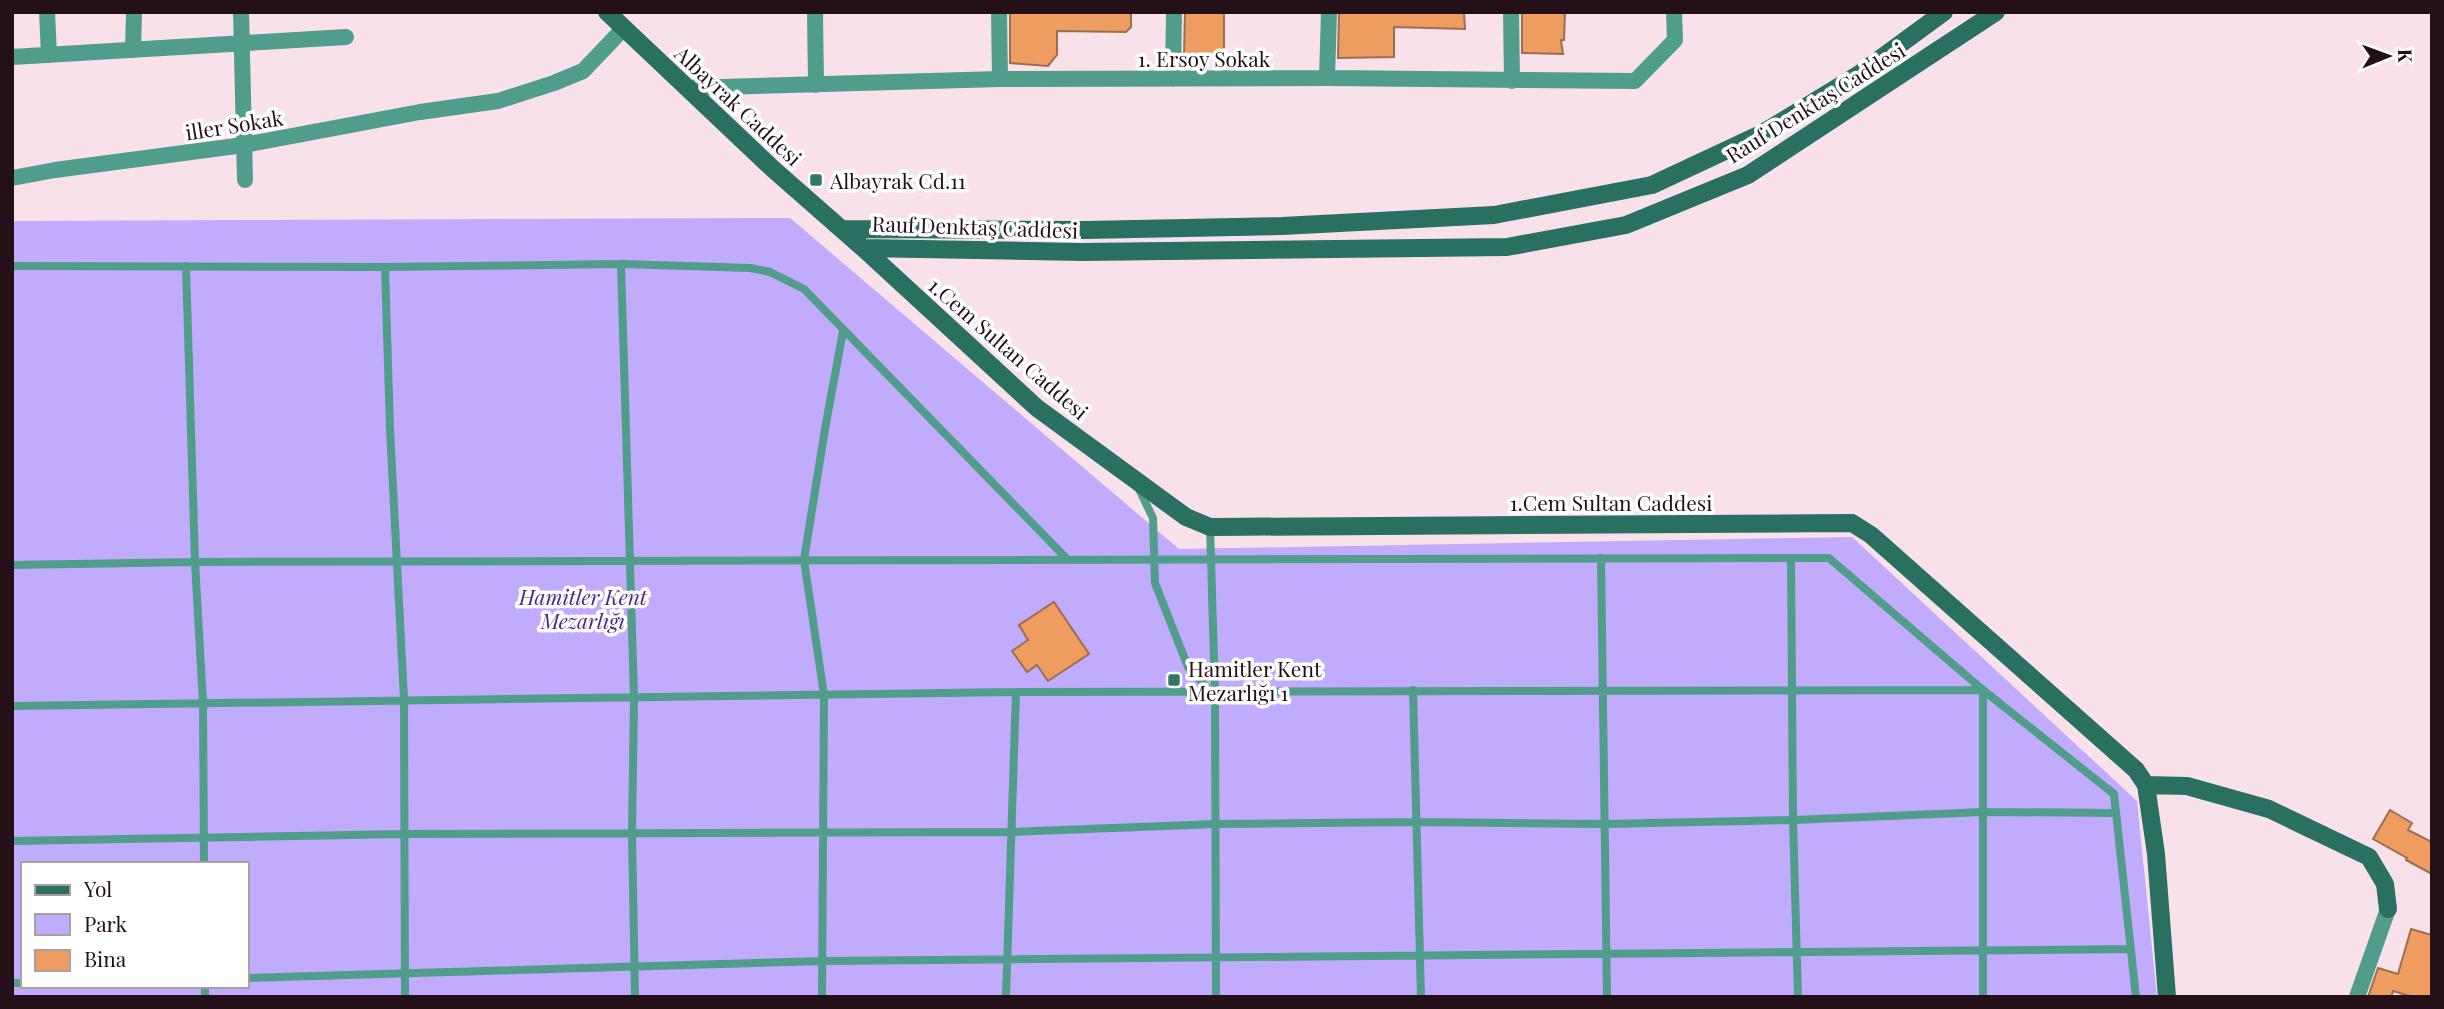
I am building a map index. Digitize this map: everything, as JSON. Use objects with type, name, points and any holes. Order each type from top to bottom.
[{"type":"street","points":[[47,12],[49,55]]},
{"type":"street","points":[[133,50],[134,12]]},
{"type":"street","points":[[241,12],[245,180]]},
{"type":"street","name":"Albayrak Caddesi","points":[[607,12],[773,169],[842,229]]},
{"type":"street","points":[[815,12],[816,85]]},
{"type":"street","points":[[999,12],[1000,79]]},
{"type":"street","points":[[1173,79],[1174,12]]},
{"type":"street","points":[[1326,78],[1329,12]]},
{"type":"street","points":[[1511,12],[1512,81]]},
{"type":"street","name":"1. Ersoy Sokak","points":[[688,88],[1000,79],[1635,81],[1675,40],[1674,12]]},
{"type":"street","name":"Rauf Denktaş Caddesi","points":[[842,229],[1085,230],[1243,227],[1494,215],[1651,185],[1760,134],[1858,75],[1944,12]]},
{"type":"street","name":"Rauf Denktaş Caddesi","points":[[842,229],[863,247],[1082,252],[1507,247],[1626,225],[1748,175],[1996,12]]},
{"type":"street","name":"iller Sokak","points":[[12,178],[244,145],[420,112],[498,101],[583,71],[624,28]]},
{"type":"street","points":[[12,57],[346,37]]},
{"type":"street","name":"1.Cem Sultan Caddesi","points":[[863,247],[1037,408],[1186,517],[1210,527],[1852,523],[1871,535],[2126,761],[2146,785]]},
{"type":"street","points":[[2166,997],[2157,854],[2146,785],[2187,786],[2269,809],[2369,857],[2385,884],[2388,909],[2357,997]]},
{"type":"lane","points":[[621,264],[634,697],[632,833],[635,997]]},
{"type":"lane","points":[[12,266],[385,267],[621,264],[751,268],[770,272],[804,289],[1068,560]]},
{"type":"lane","points":[[186,266],[195,562],[203,703],[204,862]]},
{"type":"lane","points":[[385,267],[390,429],[404,699],[405,997]]},
{"type":"lane","points":[[822,997],[824,695],[804,560],[843,331]]},
{"type":"lane","points":[[1136,481],[1153,518],[1155,583],[1188,667],[1213,692]]},
{"type":"lane","points":[[1210,527],[1216,824],[1216,997]]},
{"type":"lane","points":[[1601,558],[1606,997]]},
{"type":"lane","points":[[1791,558],[1793,820],[1798,997]]},
{"type":"lane","points":[[12,565],[195,562],[1829,558],[1983,690],[2114,794],[2136,997]]},
{"type":"lane","points":[[1413,690],[1421,997]]},
{"type":"lane","points":[[12,706],[1016,692],[1983,690]]},
{"type":"lane","points":[[1983,690],[1983,997]]},
{"type":"lane","points":[[1006,997],[1016,692]]},
{"type":"lane","points":[[12,841],[405,834],[1011,832],[1216,824],[1604,824],[1984,812],[2116,813]]},
{"type":"lane","points":[[248,978],[822,961],[2132,949]]},
{"type":"green space","name":"Hamitler Kent Mezarlığı","points":[[790,218],[1179,549],[1852,537],[2137,801],[2157,997],[12,997],[12,221]]},
{"type":"building","points":[[1010,12],[1131,12],[1131,27],[1126,32],[1057,31],[1057,55],[1048,66],[1010,63]]},
{"type":"building","points":[[1185,12],[1224,12],[1224,57],[1184,54]]},
{"type":"building","points":[[1339,12],[1464,12],[1465,29],[1394,27],[1394,57],[1338,58]]},
{"type":"building","points":[[1522,12],[1565,12],[1564,40],[1561,40],[1563,54],[1522,53]]},
{"type":"building","points":[[1054,602],[1089,654],[1048,681],[1037,665],[1027,672],[1012,651],[1028,640],[1019,625]]},
{"type":"building","points":[[2390,810],[2412,823],[2408,830],[2432,842],[2432,874],[2373,839]]},
{"type":"building","points":[[2411,929],[2432,935],[2432,997],[2413,997],[2393,991],[2391,997],[2368,997],[2378,968],[2398,974]]},
{"type":"place","name":"Albayrak Cd.11","points":[[816,180]]},
{"type":"place","name":"Hamitler Kent Mezarlığı 1","points":[[1174,680]]}]
